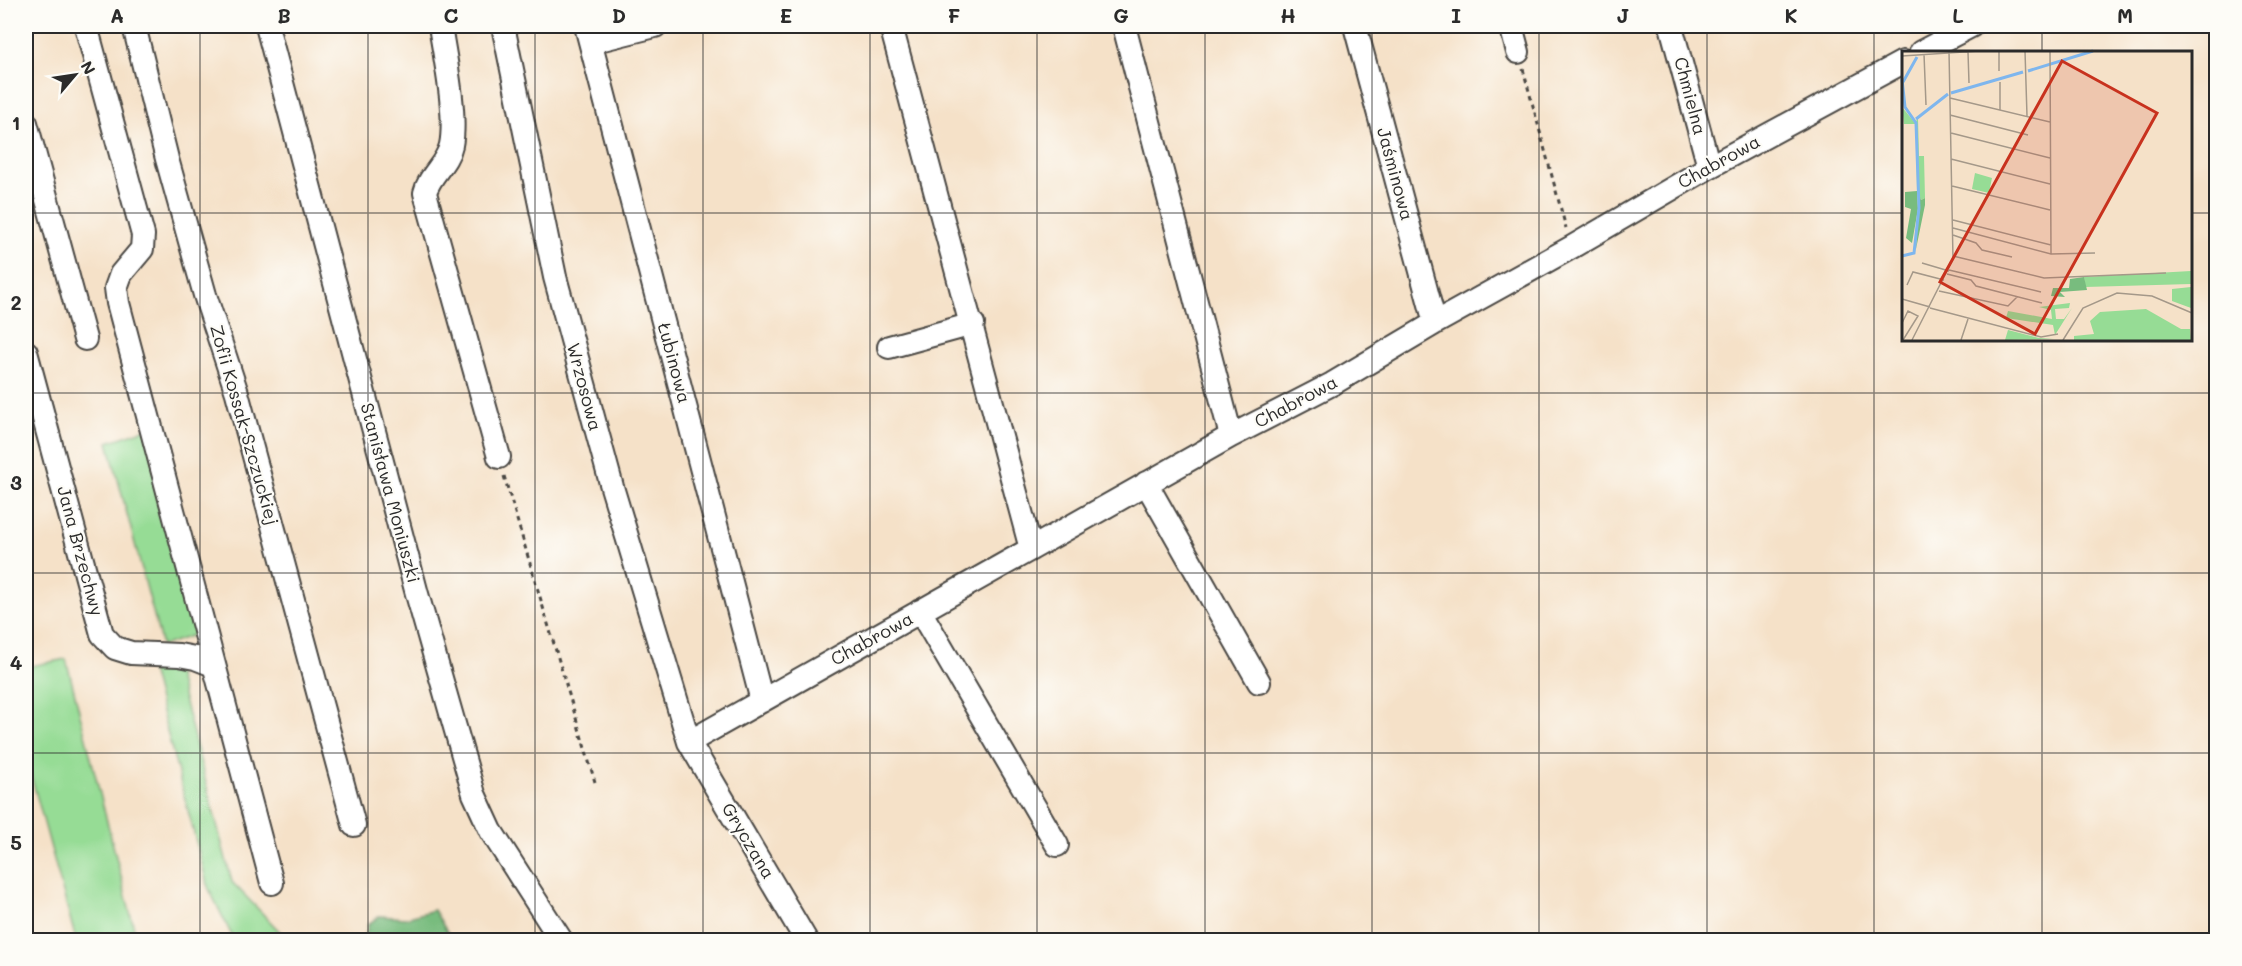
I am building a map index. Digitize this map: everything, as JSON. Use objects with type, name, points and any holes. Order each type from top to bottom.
[{"type":"street","points":[[86,26],[142,235],[142,249],[121,274],[116,288],[118,303],[272,883]]},
{"type":"street","name":"Zofii Kossak-Szczuckiej","points":[[134,26],[167,159],[205,295],[237,393],[354,825]]},
{"type":"street","name":"Stanisława Moniuszki","points":[[267,26],[417,594],[474,794],[491,831],[561,940]]},
{"type":"street","points":[[440,26],[452,116],[451,145],[444,163],[427,184],[425,193],[499,457]]},
{"type":"street","name":"Wrzosowa","points":[[503,26],[555,277],[612,487],[689,742]]},
{"type":"street","points":[[588,34],[655,26]]},
{"type":"street","points":[[891,26],[1031,549]]},
{"type":"street","points":[[1124,26],[1231,436]]},
{"type":"street","name":"Jaśminowa","points":[[1354,26],[1435,323]]},
{"type":"street","points":[[1511,26],[1518,52]]},
{"type":"street","name":"Chmielna","points":[[1671,26],[1709,167]]},
{"type":"street","points":[[1923,51],[1971,26]]},
{"type":"street","name":"Łubinowa","points":[[588,34],[762,701]]},
{"type":"street","name":"Chabrowa","points":[[689,742],[1146,483],[1332,384],[1709,167],[1902,63]]},
{"type":"street","points":[[26,123],[85,339]]},
{"type":"street","points":[[889,347],[972,324]]},
{"type":"street","name":"Jana Brzechwy","points":[[26,352],[102,634],[115,648],[130,653],[179,655],[213,665]]},
{"type":"street","points":[[1146,483],[1259,682]]},
{"type":"street","points":[[920,611],[1057,845]]},
{"type":"street","name":"Gryczana","points":[[689,742],[806,940]]},
{"type":"path","points":[[1518,52],[1572,247]]},
{"type":"path","points":[[499,457],[595,782]]},
{"type":"green space","points":[[146,429],[202,632],[162,646],[108,442]]},
{"type":"green space","points":[[66,659],[137,940],[76,940],[26,757],[26,667]]},
{"type":"green space","points":[[175,665],[232,882],[288,940],[234,940],[208,887],[151,670]]},
{"type":"green space","points":[[434,910],[452,940],[365,940],[368,924],[380,916],[406,918]]}]
